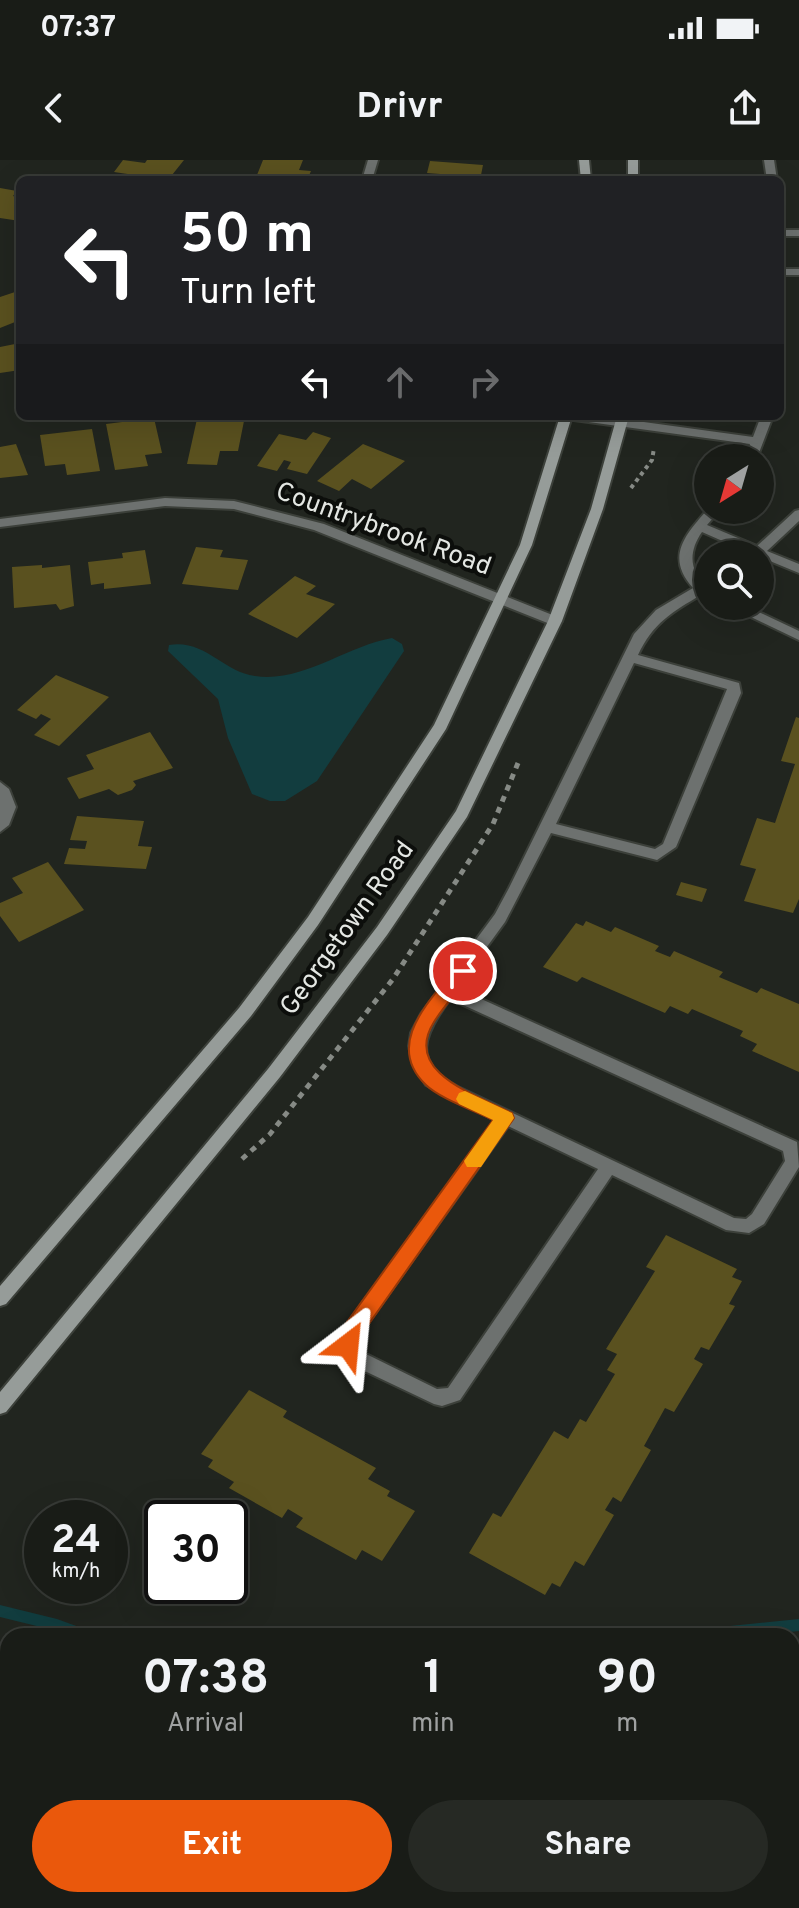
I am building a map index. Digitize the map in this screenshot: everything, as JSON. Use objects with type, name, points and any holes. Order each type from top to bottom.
[{"type":"main road","name":"Georgetown Road","points":[[0,1299],[245,1012],[313,921],[441,726],[526,545],[565,420]]},
{"type":"main road","name":"Georgetown Road","points":[[0,1406],[196,1171],[382,931],[462,813],[555,621],[597,509],[623,420]]},
{"type":"street","points":[[623,420],[759,442],[766,420]]},
{"type":"street","name":"Countrybrook Road","points":[[0,523],[165,502],[234,505],[319,527],[555,621]]},
{"type":"street","points":[[771,540],[799,514]]},
{"type":"street","points":[[694,577],[684,563],[686,546],[702,524]]},
{"type":"street","points":[[700,527],[730,540]]},
{"type":"street","points":[[774,559],[799,569]]},
{"type":"street","points":[[448,991],[791,1147],[794,1157],[758,1219],[749,1226],[741,1227],[608,1167],[432,1081],[418,1058],[417,1046],[424,1022],[500,918],[641,634],[656,617],[694,596]]},
{"type":"street","points":[[765,620],[799,636]]},
{"type":"street","points":[[547,827],[657,855],[669,847],[734,693],[734,686],[630,657]]},
{"type":"street","points":[[0,787],[10,804],[8,816],[0,827]]},
{"type":"street","points":[[505,1118],[349,1335],[348,1345],[356,1358],[434,1396],[442,1398],[454,1394],[608,1167]]},
{"type":"water","points":[[392,638],[402,644],[404,651],[317,781],[285,801],[270,801],[252,794],[228,738],[218,699],[168,651],[169,645],[182,644],[204,651],[244,673],[273,677],[307,669]]},
{"type":"building","points":[[123,160],[145,163],[147,160],[184,160],[171,176],[114,172]]},
{"type":"building","points":[[263,160],[303,160],[299,170],[311,171],[309,176],[257,176]]},
{"type":"building","points":[[430,161],[483,165],[481,176],[427,173]]},
{"type":"building","points":[[0,188],[16,191],[13,196],[16,197],[16,220],[0,218]]},
{"type":"building","points":[[16,292],[16,322],[0,328],[0,297]]},
{"type":"building","points":[[16,344],[16,371],[0,373],[0,347]]},
{"type":"building","points":[[154,420],[162,453],[145,455],[148,466],[115,470],[106,424]]},
{"type":"building","points":[[197,420],[244,421],[238,451],[220,451],[217,465],[187,464]]},
{"type":"building","points":[[92,429],[100,471],[67,475],[65,464],[45,466],[40,435]]},
{"type":"building","points":[[313,432],[331,438],[307,474],[287,469],[291,462],[284,460],[277,471],[257,466],[279,434],[306,440]]},
{"type":"building","points":[[16,444],[28,475],[0,478],[0,447]]},
{"type":"building","points":[[363,444],[405,461],[371,489],[352,479],[339,491],[317,481]]},
{"type":"building","points":[[196,547],[223,550],[220,557],[248,560],[238,590],[182,584]]},
{"type":"building","points":[[145,550],[151,584],[104,589],[104,583],[91,585],[88,562],[123,558],[122,553]]},
{"type":"building","points":[[42,565],[42,568],[70,565],[74,606],[60,610],[56,604],[14,608],[12,567]]},
{"type":"building","points":[[295,576],[316,586],[306,594],[335,604],[297,638],[248,614]]},
{"type":"building","points":[[56,675],[109,697],[59,746],[34,735],[51,719],[41,714],[36,719],[17,710]]},
{"type":"building","points":[[796,717],[799,718],[799,899],[793,913],[744,901],[756,869],[740,865],[757,818],[775,823],[795,764],[781,761]]},
{"type":"building","points":[[150,732],[173,768],[133,781],[136,785],[132,790],[118,795],[109,789],[79,799],[67,778],[94,769],[86,755]]},
{"type":"building","points":[[77,816],[144,821],[138,846],[152,847],[146,869],[64,864],[69,848],[85,849],[87,841],[70,840]]},
{"type":"building","points":[[48,862],[84,910],[19,942],[0,916],[0,903],[23,893],[12,878]]},
{"type":"building","points":[[681,882],[707,889],[702,902],[676,895]]},
{"type":"building","points":[[586,921],[611,932],[615,927],[659,946],[655,951],[670,957],[674,951],[723,972],[719,977],[757,993],[761,988],[799,1004],[799,1072],[752,1051],[757,1044],[740,1036],[743,1031],[692,1009],[688,1014],[670,1006],[665,1013],[582,977],[577,982],[543,967],[576,923],[583,926]]},
{"type":"building","points":[[666,1235],[737,1269],[732,1277],[742,1281],[729,1304],[735,1306],[709,1350],[701,1347],[694,1359],[703,1364],[674,1412],[665,1408],[644,1446],[651,1450],[621,1502],[613,1497],[605,1510],[614,1515],[584,1566],[575,1561],[560,1587],[552,1583],[545,1595],[469,1553],[493,1513],[501,1517],[554,1431],[568,1439],[580,1419],[586,1422],[615,1374],[607,1370],[617,1354],[606,1349],[655,1271],[646,1267]]},
{"type":"building","points":[[249,1390],[287,1411],[283,1417],[376,1468],[368,1479],[390,1491],[387,1496],[415,1511],[382,1561],[362,1550],[356,1560],[296,1527],[303,1518],[288,1509],[282,1518],[229,1488],[234,1482],[208,1467],[213,1460],[201,1454]]},
{"type":"waterway","points":[[0,1611],[65,1628]]},
{"type":"waterway","points":[[770,1628],[799,1625]]},
{"type":"slow traffic","points":[[465,1099],[505,1118],[474,1161]]},
{"type":"route","points":[[348,1345],[349,1335],[505,1118],[432,1081],[418,1058],[419,1033],[424,1022],[463,971]]}]
